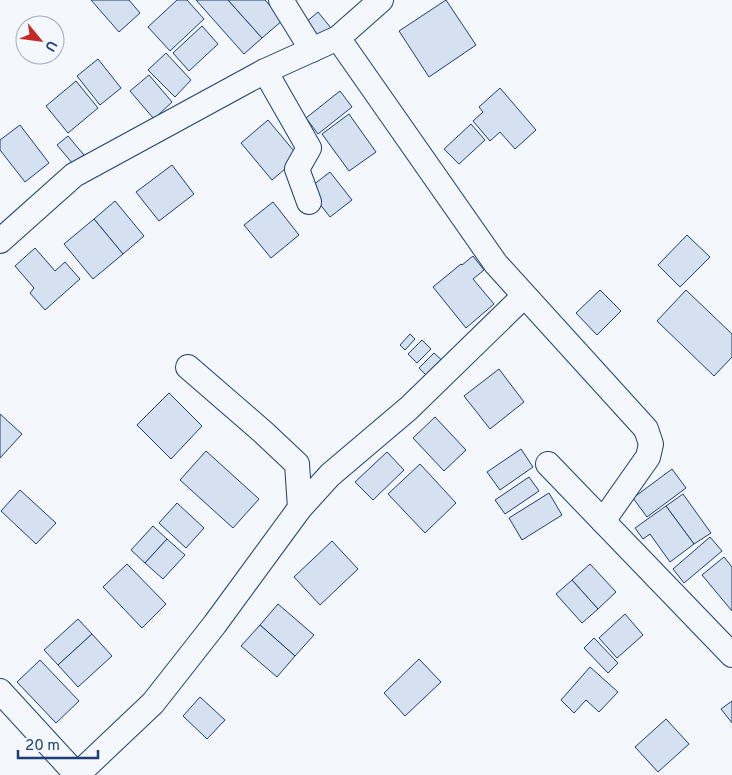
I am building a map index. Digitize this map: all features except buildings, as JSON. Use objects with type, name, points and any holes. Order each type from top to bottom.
[{"type":"street","points":[[281,0],[312,50]]},
{"type":"street","points":[[0,241],[74,175],[265,72],[338,38],[381,0]]},
{"type":"street","points":[[338,38],[496,264],[646,429],[651,444],[648,457],[604,521]]},
{"type":"street","points":[[265,72],[309,148],[298,169],[309,202]]},
{"type":"street","points":[[0,691],[77,775],[153,703],[215,624],[300,508],[330,476],[409,408],[524,296]]},
{"type":"street","points":[[188,367],[297,464],[300,508]]},
{"type":"street","points":[[548,464],[732,654]]}]
